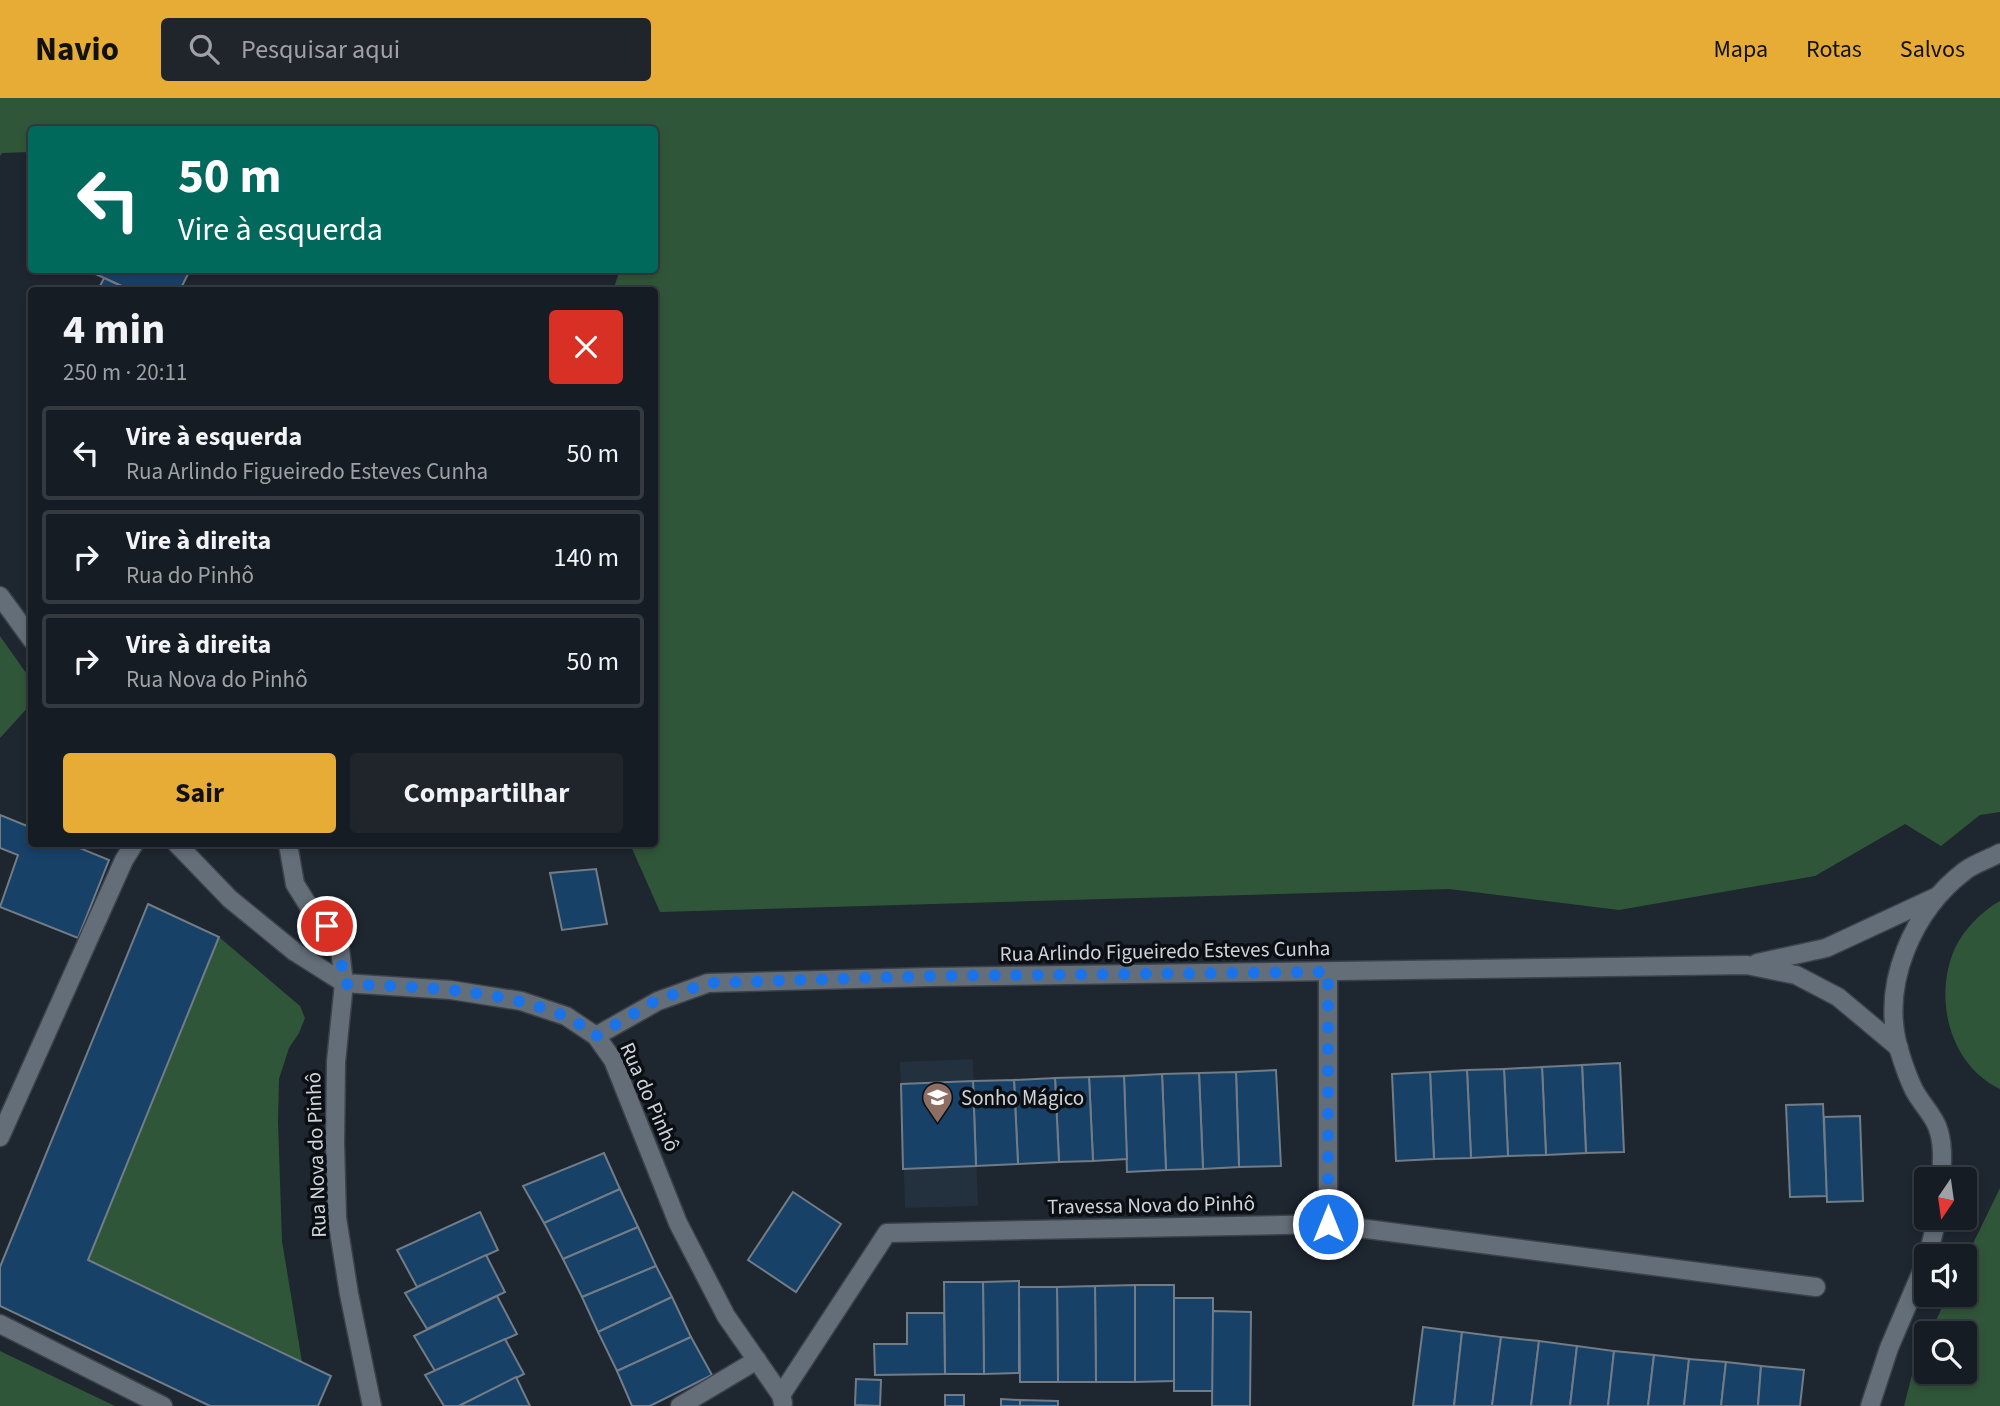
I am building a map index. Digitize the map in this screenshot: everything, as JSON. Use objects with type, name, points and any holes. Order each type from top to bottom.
[{"type":"street","points":[[0,596],[28,634]]},
{"type":"street","points":[[0,1136],[132,847]]},
{"type":"street","points":[[180,847],[230,899],[295,952],[344,984]]},
{"type":"street","name":"Rua Nova do Pinhô","points":[[289,847],[295,884],[327,926],[340,949],[344,984],[336,1062],[337,1218],[349,1294],[372,1406]]},
{"type":"street","points":[[1942,1167],[1943,1155],[1938,1127],[1913,1089],[1899,1048],[1894,1010],[1898,975],[1910,937],[1936,897],[1968,869],[2000,853]]},
{"type":"street","name":"Rua Arlindo Figueiredo Esteves Cunha","points":[[596,1036],[657,1000],[708,983],[930,976],[1747,965],[1826,948],[1936,897]]},
{"type":"street","name":"Rua Arlindo Figueiredo Esteves Cunha","points":[[1747,965],[1796,975],[1838,997],[1899,1048]]},
{"type":"street","points":[[1328,972],[1328,1224]]},
{"type":"street","name":"Rua do Pinhô","points":[[344,984],[451,990],[520,1002],[566,1016],[596,1036],[613,1060],[678,1223],[726,1316],[782,1401]]},
{"type":"street","name":"Travessa Nova do Pinhô","points":[[782,1401],[887,1233],[1328,1224],[1816,1287]]},
{"type":"street","points":[[1870,1406],[1889,1348],[1914,1289]]},
{"type":"street","points":[[0,1324],[163,1406]]},
{"type":"street","points":[[680,1406],[757,1360]]},
{"type":"shaded area","name":"Sonho Mágico","points":[[973,1059],[978,1206],[905,1208],[900,1062]]},
{"type":"green space","points":[[0,98],[2000,98],[2000,812],[1980,815],[1941,846],[1905,824],[1815,876],[1619,910],[1449,889],[660,912],[631,847],[658,847],[658,287],[614,287],[619,273],[658,273],[658,126],[28,126],[28,152],[2,153],[0,156]]},
{"type":"green space","points":[[0,636],[28,676],[28,707],[0,738]]},
{"type":"green space","points":[[2000,901],[2000,1089],[1968,1064],[1958,1047],[1946,1008],[1946,987],[1955,948],[1963,934],[1974,921]]},
{"type":"green space","points":[[219,937],[300,1006],[305,1018],[289,1048],[279,1079],[278,1122],[282,1241],[302,1362],[88,1260]]},
{"type":"green space","points":[[2000,1188],[2000,1406],[1904,1406],[1914,1367],[1914,1384],[1977,1384],[1977,1321],[1936,1321],[1942,1307],[1977,1307],[1977,1244],[1973,1244]]},
{"type":"green space","points":[[0,1351],[115,1406],[0,1406]]},
{"type":"building","points":[[93,273],[188,273],[182,287],[124,287]]},
{"type":"building","points":[[104,278],[124,287],[100,287]]},
{"type":"building","points":[[0,815],[28,826],[28,847],[77,847],[109,860],[78,938],[0,907],[18,855],[0,848]]},
{"type":"building","points":[[596,869],[607,924],[562,930],[550,873]]},
{"type":"building","points":[[148,904],[219,937],[88,1260],[331,1376],[318,1406],[210,1406],[0,1306],[0,1267]]},
{"type":"building","points":[[1620,1063],[1624,1152],[1586,1153],[1582,1065]]},
{"type":"building","points":[[1582,1065],[1586,1153],[1546,1155],[1542,1067]]},
{"type":"building","points":[[1542,1067],[1546,1155],[1508,1156],[1504,1069]]},
{"type":"building","points":[[1504,1069],[1508,1156],[1471,1158],[1467,1070]]},
{"type":"building","points":[[1276,1070],[1281,1166],[1239,1167],[1236,1072]]},
{"type":"building","points":[[1467,1070],[1471,1158],[1434,1159],[1430,1072]]},
{"type":"building","points":[[1236,1072],[1239,1167],[1203,1169],[1199,1073]]},
{"type":"building","points":[[1430,1072],[1434,1159],[1396,1161],[1392,1074]]},
{"type":"building","points":[[1199,1073],[1203,1169],[1166,1170],[1162,1074]]},
{"type":"building","points":[[1162,1074],[1166,1170],[1127,1172],[1124,1076]]},
{"type":"building","points":[[1124,1076],[1127,1159],[1093,1161],[1089,1077]]},
{"type":"building","points":[[1089,1077],[1093,1161],[1059,1162],[1055,1078]]},
{"type":"building","points":[[1055,1078],[1059,1162],[1018,1164],[1014,1080]]},
{"type":"building","points":[[1014,1080],[1018,1164],[976,1166],[973,1081]]},
{"type":"building","points":[[973,1081],[976,1166],[903,1169],[901,1084]]},
{"type":"building","points":[[1823,1104],[1827,1196],[1790,1197],[1786,1105]]},
{"type":"building","points":[[1860,1116],[1863,1201],[1827,1202],[1824,1117]]},
{"type":"building","points":[[604,1153],[620,1189],[544,1223],[523,1186]]},
{"type":"building","points":[[620,1189],[638,1227],[563,1259],[544,1223]]},
{"type":"building","points":[[793,1192],[841,1224],[796,1292],[748,1260]]},
{"type":"building","points":[[480,1212],[498,1250],[417,1287],[397,1250]]},
{"type":"building","points":[[638,1227],[656,1266],[582,1297],[563,1259]]},
{"type":"building","points":[[486,1255],[505,1292],[427,1329],[405,1293]]},
{"type":"building","points":[[656,1266],[672,1297],[598,1332],[582,1297]]},
{"type":"building","points":[[1019,1281],[1019,1373],[984,1374],[983,1282]]},
{"type":"building","points":[[944,1282],[983,1282],[984,1374],[945,1374]]},
{"type":"building","points":[[1135,1285],[1174,1285],[1174,1381],[1135,1382]]},
{"type":"building","points":[[1135,1285],[1135,1382],[1096,1382],[1095,1286]]},
{"type":"building","points":[[1095,1286],[1096,1382],[1058,1382],[1057,1287]]},
{"type":"building","points":[[1019,1287],[1057,1287],[1058,1382],[1020,1382]]},
{"type":"building","points":[[497,1296],[517,1334],[435,1371],[414,1336]]},
{"type":"building","points":[[672,1297],[691,1337],[617,1371],[598,1332]]},
{"type":"building","points":[[1174,1298],[1213,1298],[1213,1391],[1174,1391]]},
{"type":"building","points":[[1213,1311],[1251,1312],[1250,1406],[1212,1406]]},
{"type":"building","points":[[907,1313],[944,1313],[945,1374],[875,1375],[874,1344],[907,1344]]},
{"type":"building","points":[[1423,1327],[1462,1332],[1454,1406],[1413,1406]]},
{"type":"building","points":[[1462,1332],[1501,1337],[1492,1406],[1454,1406]]},
{"type":"building","points":[[691,1337],[712,1375],[650,1406],[632,1406],[617,1371]]},
{"type":"building","points":[[1501,1337],[1539,1341],[1531,1406],[1492,1406]]},
{"type":"building","points":[[505,1339],[524,1374],[459,1406],[444,1406],[425,1375]]},
{"type":"building","points":[[1539,1341],[1577,1346],[1570,1406],[1531,1406]]},
{"type":"building","points":[[1577,1346],[1614,1351],[1608,1406],[1570,1406]]},
{"type":"building","points":[[1614,1351],[1654,1355],[1648,1406],[1608,1406]]},
{"type":"building","points":[[1654,1355],[1689,1359],[1684,1406],[1648,1406]]},
{"type":"building","points":[[1689,1359],[1726,1362],[1721,1406],[1684,1406]]},
{"type":"building","points":[[1726,1362],[1761,1366],[1758,1406],[1721,1406]]},
{"type":"building","points":[[1761,1366],[1804,1370],[1800,1406],[1758,1406]]},
{"type":"building","points":[[516,1377],[530,1406],[459,1406]]},
{"type":"building","points":[[856,1379],[881,1380],[880,1406],[855,1405]]},
{"type":"building","points":[[945,1395],[964,1395],[964,1406],[945,1406]]},
{"type":"building","points":[[1001,1399],[1020,1400],[1020,1406],[1001,1406]]},
{"type":"building","points":[[1020,1400],[1058,1401],[1058,1406],[1020,1406]]},
{"type":"place","name":"Sonho Mágico","points":[[938,1125]]},
{"type":"route","points":[[327,926],[340,949],[344,984],[451,990],[520,1002],[566,1016],[596,1036],[657,1000],[708,983],[930,976],[1328,972],[1328,1224]]}]
